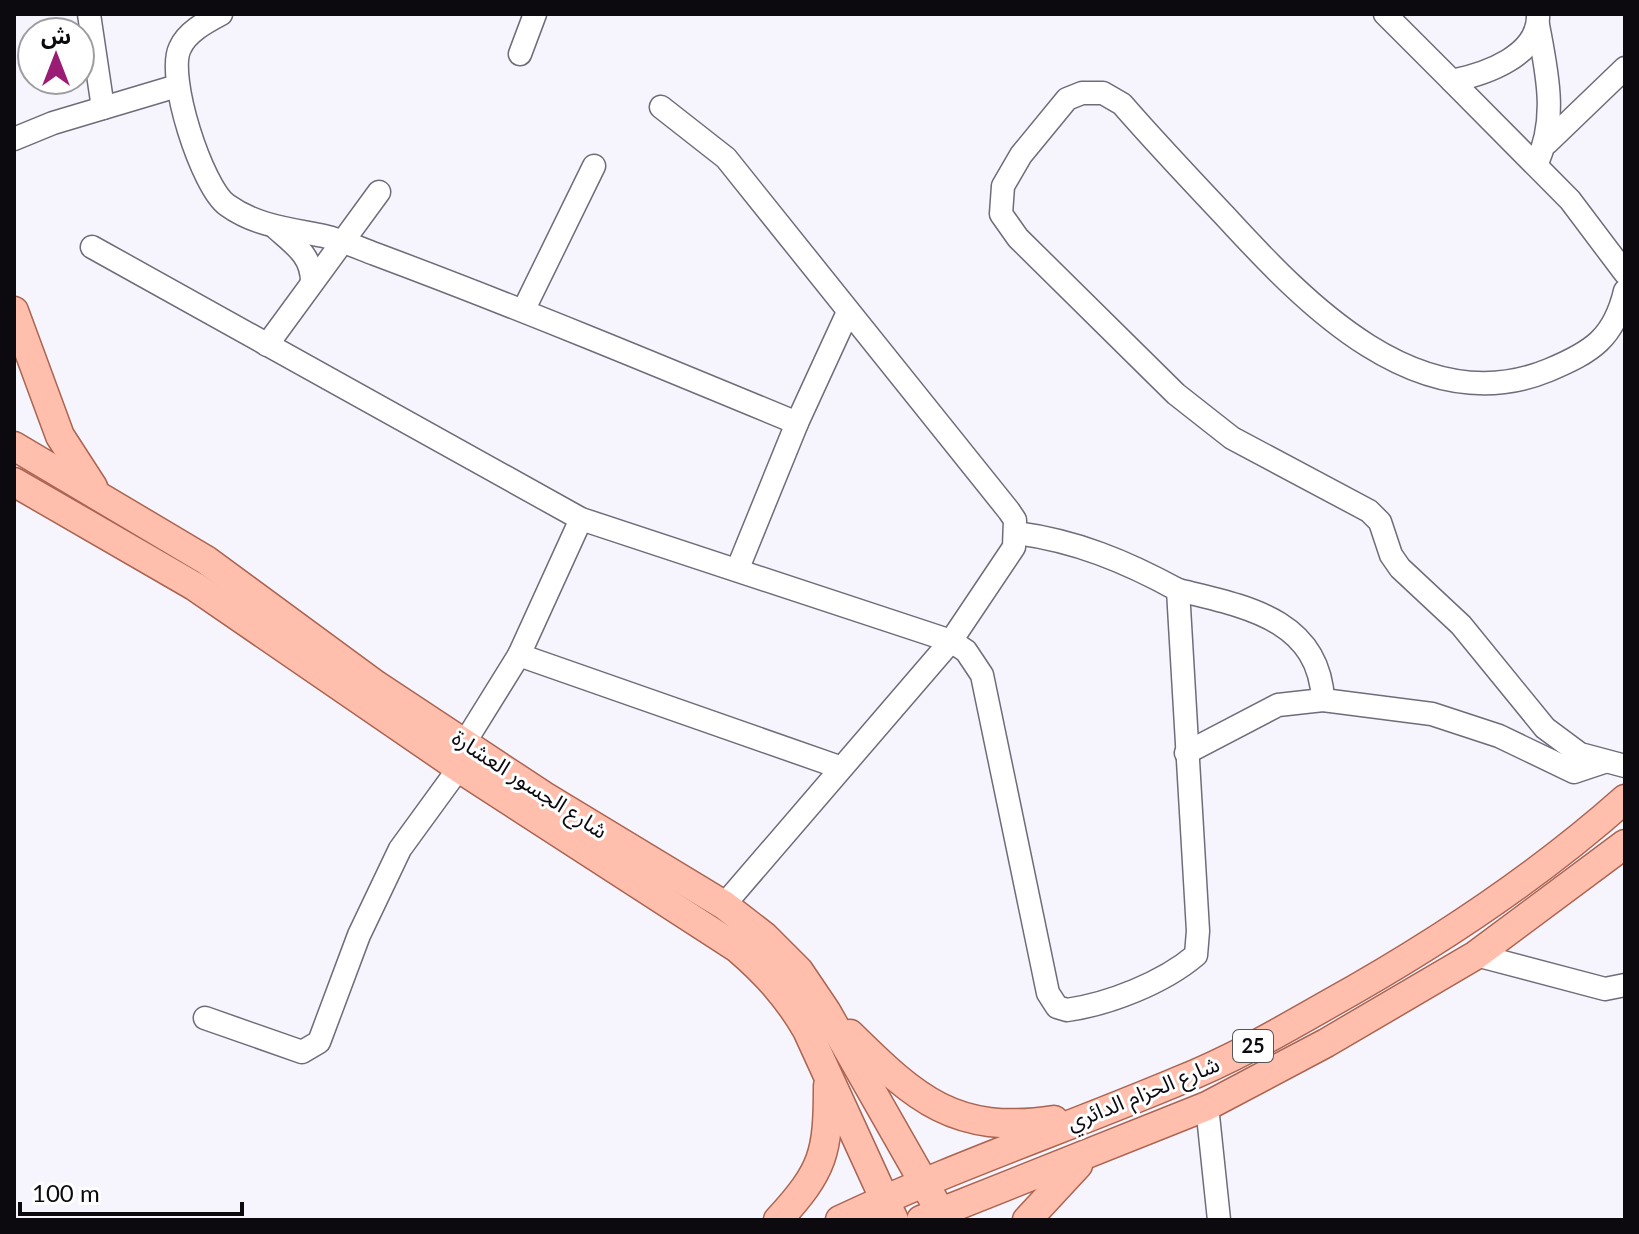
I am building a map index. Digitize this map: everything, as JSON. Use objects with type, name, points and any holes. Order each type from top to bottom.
[{"type":"main road","points":[[14,311],[60,436],[99,494]]},
{"type":"main road","name":"شارع الجسور العشارة","points":[[14,446],[206,560],[376,685],[462,755],[544,796],[724,905],[764,936],[799,971],[826,1011],[923,1181],[935,1217]]},
{"type":"main road","name":"شارع الجسور العشارة","points":[[14,482],[194,586],[462,755],[737,948],[768,974],[790,1000],[828,1073],[889,1210]]},
{"type":"main road","name":"شارع الحزام الدائري","points":[[840,1220],[889,1210],[923,1181],[1178,1082],[1259,1043],[1428,948],[1497,901],[1625,799]]},
{"type":"main road","name":"شارع الحزام الدائري","points":[[935,1217],[1207,1106],[1326,1043],[1476,955],[1625,844]]},
{"type":"main road","points":[[826,1011],[896,1079],[937,1108],[970,1119],[1002,1123],[1095,1114]]},
{"type":"main road","points":[[778,1220],[803,1193],[823,1158],[827,1139],[828,1073]]},
{"type":"main road","points":[[1027,1220],[1059,1183],[1090,1155]]},
{"type":"street","points":[[89,14],[103,108]]},
{"type":"street","points":[[221,14],[187,37],[179,49],[175,66],[177,86],[206,176],[215,193],[227,205],[276,229],[344,243],[524,309],[797,423]]},
{"type":"street","points":[[520,54],[535,14]]},
{"type":"street","points":[[1385,14],[1570,200],[1625,273]]},
{"type":"street","points":[[1452,81],[1487,73],[1517,55],[1538,19]]},
{"type":"street","points":[[1538,19],[1550,98],[1547,143]]},
{"type":"street","points":[[1536,165],[1547,143],[1625,68]]},
{"type":"street","points":[[14,139],[177,86]]},
{"type":"street","points":[[1614,764],[1580,754],[1545,728],[1461,625],[1400,568],[1391,555],[1380,522],[1369,511],[1232,438],[1176,394],[1018,238],[1001,214],[1003,186],[1021,155],[1067,99],[1082,93],[1103,93],[1122,104],[1257,251],[1311,304],[1353,337],[1392,360],[1440,376],[1503,382],[1542,373],[1573,360],[1604,341],[1620,312],[1625,291]]},
{"type":"street","points":[[661,107],[726,158],[1009,511],[1016,533],[1008,557],[951,641],[839,767],[724,905]]},
{"type":"street","points":[[524,309],[594,166]]},
{"type":"street","points":[[267,345],[379,192]]},
{"type":"street","points":[[276,229],[305,255],[311,266],[312,282]]},
{"type":"street","points":[[92,247],[581,519],[738,568],[951,641],[966,651],[982,675],[1048,993],[1057,1007],[1077,1009],[1133,989],[1177,970],[1196,955],[1198,931],[1178,590]]},
{"type":"street","points":[[738,568],[797,423],[848,312]]},
{"type":"street","points":[[205,1018],[302,1052],[313,1049],[319,1042],[359,935],[400,849],[462,755],[519,655],[581,519]]},
{"type":"street","points":[[1016,533],[1058,538],[1107,554],[1178,590],[1256,613],[1308,646],[1322,680],[1323,700]]},
{"type":"street","points":[[519,655],[839,767]]},
{"type":"street","points":[[1186,753],[1278,705],[1323,700],[1432,714],[1499,736],[1574,772],[1614,764]]},
{"type":"street","points":[[1476,955],[1596,987],[1615,989],[1625,985]]},
{"type":"street","points":[[1207,1106],[1219,1220]]}]
